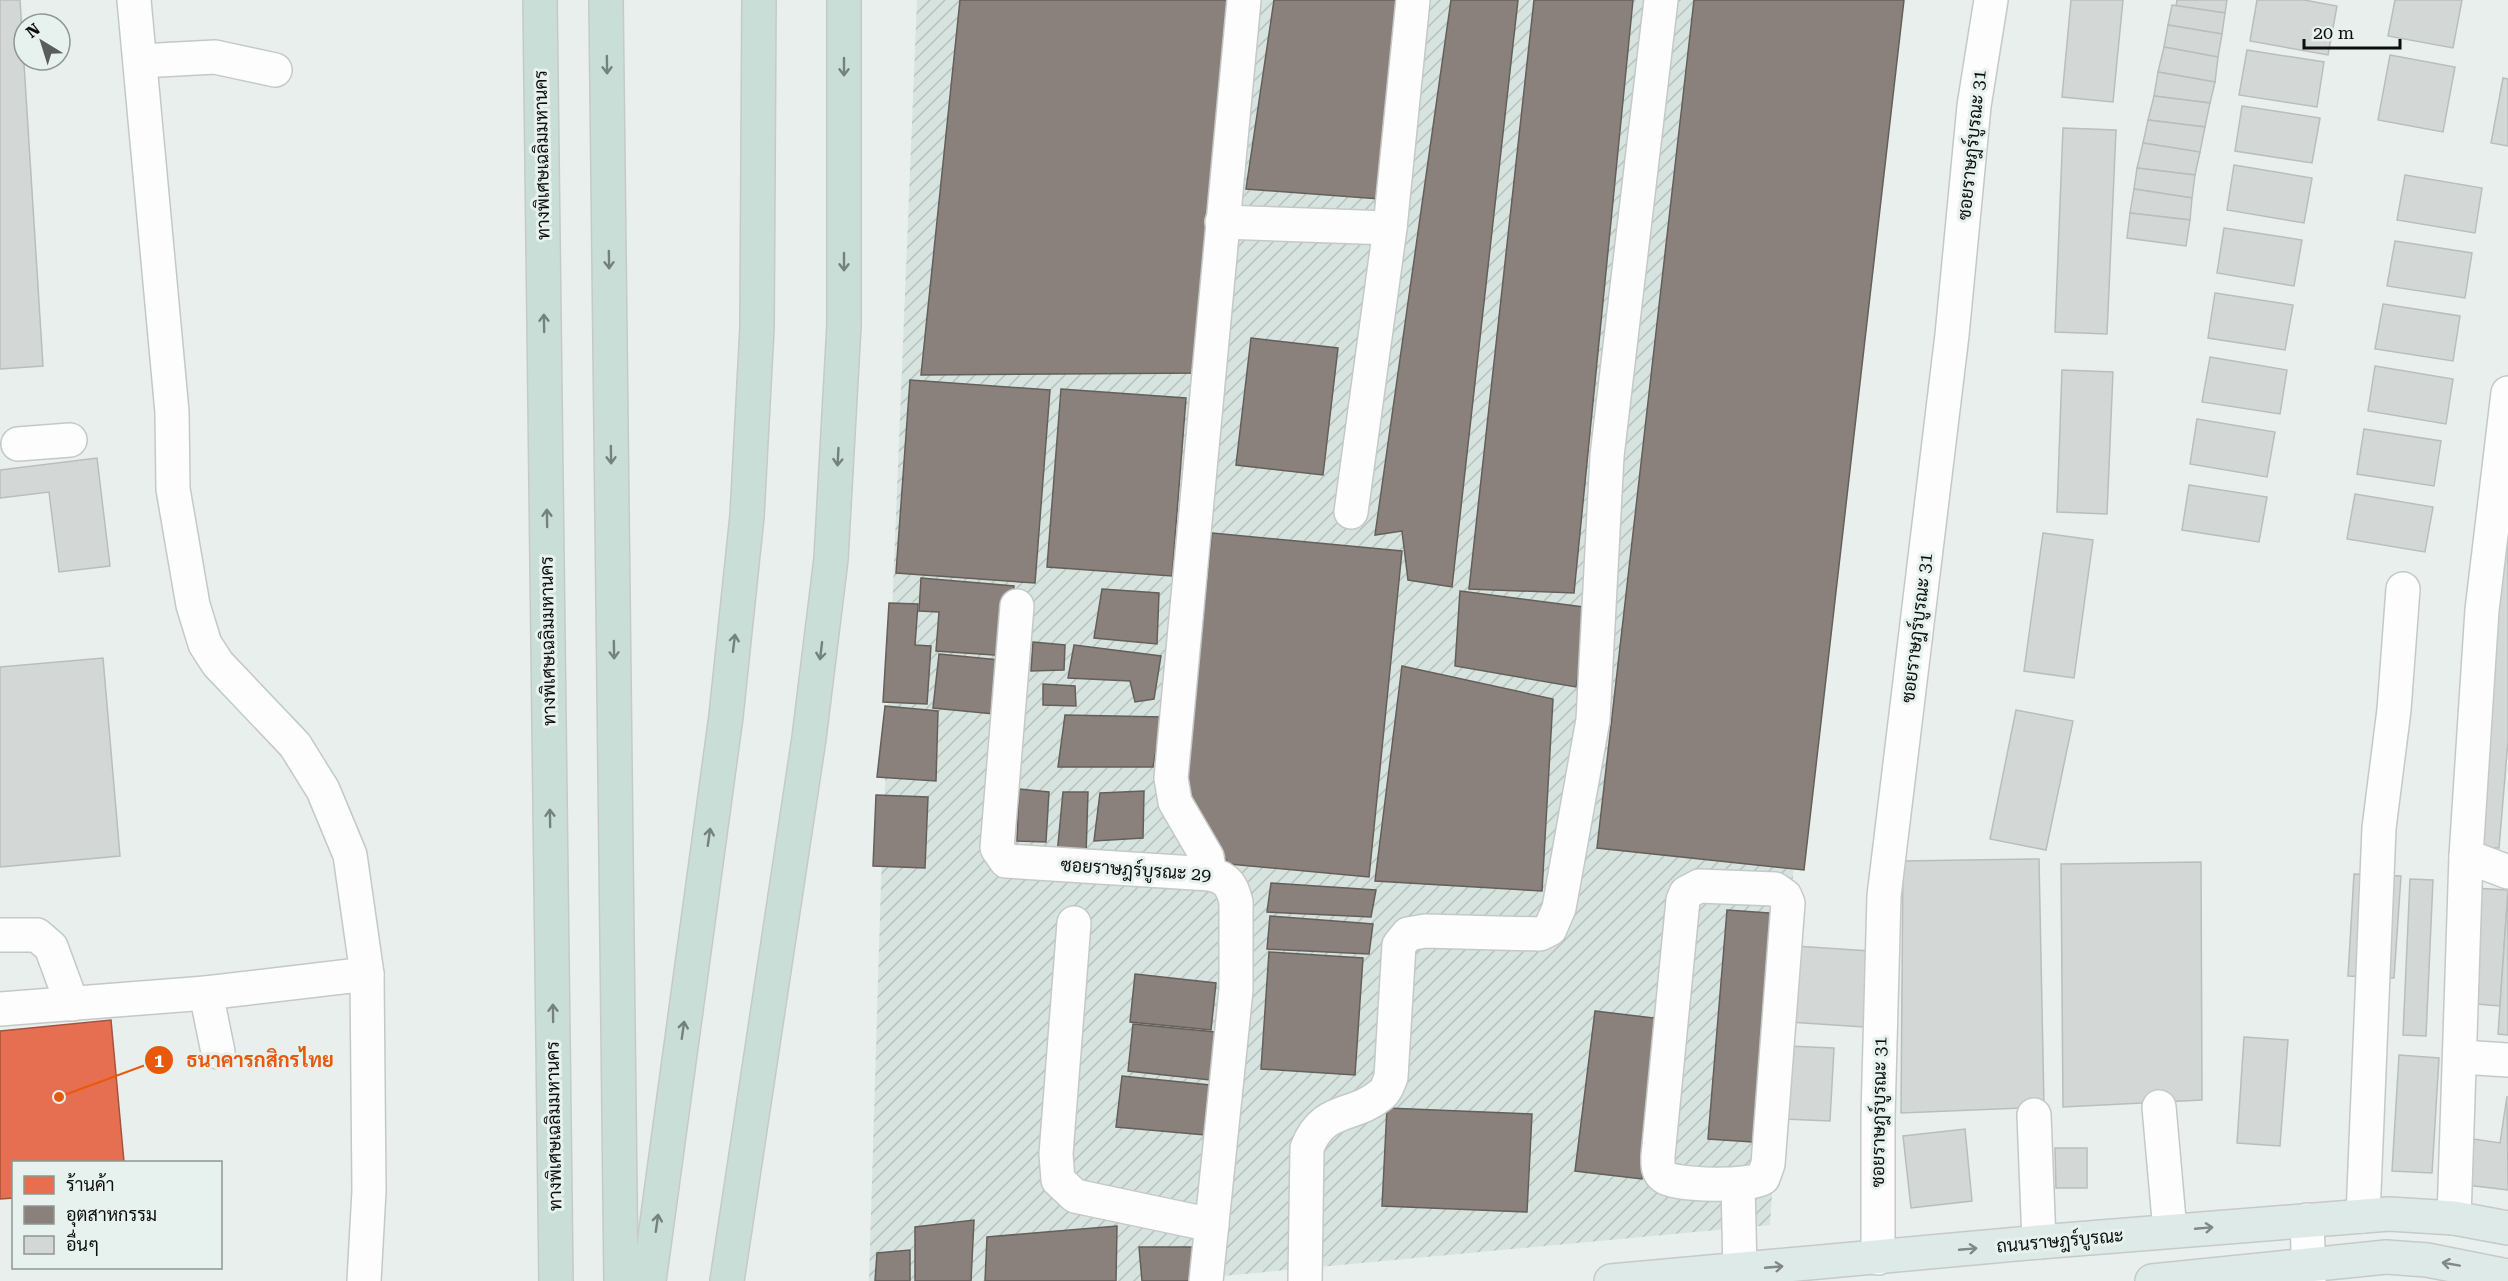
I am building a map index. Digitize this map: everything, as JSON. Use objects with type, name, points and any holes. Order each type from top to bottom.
[{"type":"highway","name":"ทางพิเศษเฉลิมมหานคร","points":[[540,0],[556,1281]]},
{"type":"highway","points":[[606,0],[621,1281]]},
{"type":"highway","points":[[649,1281],[726,716],[747,516],[757,328],[759,0]]},
{"type":"highway","points":[[727,1281],[809,738],[831,559],[844,325],[843,0]]},
{"type":"main road","name":"ถนนราษฎร์บูรณะ","points":[[1611,1281],[2039,1242],[2376,1215],[2454,1218],[2508,1228]]},
{"type":"main road","points":[[2376,1215],[2386,1257]]},
{"type":"main road","points":[[2152,1281],[2309,1273],[2386,1257],[2427,1260],[2508,1276]]},
{"type":"street","points":[[134,0],[172,412],[173,489],[193,605],[205,644],[218,664],[295,745],[323,790],[350,855],[367,974],[369,1191],[364,1281]]},
{"type":"street","points":[[1210,874],[1207,857],[1175,802],[1171,778],[1244,0]]},
{"type":"street","points":[[1351,513],[1390,228],[1413,0]]},
{"type":"street","points":[[1305,1281],[1307,1148],[1313,1132],[1326,1120],[1384,1093],[1391,1077],[1399,945],[1408,934],[1425,931],[1540,934],[1550,929],[1559,908],[1593,720],[1607,456],[1661,0]]},
{"type":"street","name":"ซอยราษฎร์บูรณะ 31","points":[[1878,1258],[1878,1116],[1884,896],[1952,335],[1974,106],[1990,0]]},
{"type":"street","points":[[140,61],[215,57],[275,70]]},
{"type":"street","points":[[1222,222],[1390,228]]},
{"type":"street","points":[[2454,1218],[2466,856],[2482,610],[2508,393]]},
{"type":"street","points":[[18,444],[70,440]]},
{"type":"street","points":[[2376,1215],[2379,828],[2394,710],[2403,589]]},
{"type":"street","name":"ซอยราษฎร์บูรณะ 29","points":[[1017,606],[997,848],[1000,855],[1006,861],[1210,874],[1224,878],[1233,888],[1236,902],[1236,990],[1206,1281]]},
{"type":"street","points":[[2466,856],[2508,872]]},
{"type":"street","points":[[1699,886],[1775,889],[1785,896],[1788,903],[1768,1164],[1766,1172],[1757,1182],[1738,1185],[1669,1180],[1662,1177],[1658,1167],[1683,900],[1686,893],[1699,886]]},
{"type":"street","points":[[1074,923],[1056,1154],[1058,1180],[1075,1196],[1212,1225]]},
{"type":"street","points":[[0,935],[37,935],[51,947],[72,1004]]},
{"type":"street","points":[[0,1009],[206,993],[367,974]]},
{"type":"street","points":[[206,993],[218,1052]]},
{"type":"street","points":[[2461,1057],[2508,1060]]},
{"type":"street","points":[[2159,1107],[2170,1231]]},
{"type":"street","points":[[2034,1115],[2039,1242]]},
{"type":"street","points":[[1738,1185],[1740,1270]]},
{"type":"street","points":[[2307,1220],[2309,1273]]},
{"type":"shaded area","points":[[917,0],[1894,0],[1793,875],[1770,1225],[1169,1281],[869,1281],[881,883]]},
{"type":"building: ร้านค้า","points":[[111,1020],[124,1161],[12,1161],[12,1198],[0,1199],[0,1031]]},
{"type":"building: อุตสาหกรรม","points":[[960,0],[1244,0],[1208,373],[921,375]]},
{"type":"building: อุตสาหกรรม","points":[[1274,0],[1402,0],[1393,200],[1246,189]]},
{"type":"building: อุตสาหกรรม","points":[[1451,0],[1518,0],[1452,587],[1408,580],[1402,531],[1375,535]]},
{"type":"building: อุตสาหกรรม","points":[[1534,0],[1633,0],[1574,593],[1469,589]]},
{"type":"building: อุตสาหกรรม","points":[[1694,0],[1904,0],[1804,870],[1597,848]]},
{"type":"building: อุตสาหกรรม","points":[[1251,338],[1338,348],[1323,475],[1236,465]]},
{"type":"building: อุตสาหกรรม","points":[[910,380],[1050,390],[1035,583],[896,573]]},
{"type":"building: อุตสาหกรรม","points":[[1061,389],[1186,398],[1172,576],[1047,567]]},
{"type":"building: อุตสาหกรรม","points":[[1212,533],[1402,551],[1369,877],[1229,864],[1184,801]]},
{"type":"building: อุตสาหกรรม","points":[[921,578],[1014,586],[1008,656],[936,651],[939,612],[919,611]]},
{"type":"building: อุตสาหกรรม","points":[[1102,589],[1159,593],[1157,644],[1094,638]]},
{"type":"building: อุตสาหกรรม","points":[[1460,591],[1591,608],[1576,687],[1455,666]]},
{"type":"building: อุตสาหกรรม","points":[[889,603],[918,604],[915,645],[931,646],[927,704],[883,702]]},
{"type":"building: อุตสาหกรรม","points":[[1033,642],[1065,645],[1064,670],[1031,671]]},
{"type":"building: อุตสาหกรรม","points":[[1074,645],[1161,656],[1154,699],[1135,702],[1130,681],[1068,678]]},
{"type":"building: อุตสาหกรรม","points":[[939,654],[999,660],[994,714],[933,708]]},
{"type":"building: อุตสาหกรรม","points":[[1402,666],[1553,699],[1542,891],[1375,881]]},
{"type":"building: อุตสาหกรรม","points":[[1043,684],[1075,686],[1076,706],[1043,705]]},
{"type":"building: อุตสาหกรรม","points":[[885,706],[938,711],[936,781],[877,777]]},
{"type":"building: อุตสาหกรรม","points":[[1065,715],[1162,717],[1153,767],[1058,767]]},
{"type":"building: อุตสาหกรรม","points":[[1019,789],[1049,792],[1046,842],[1017,841]]},
{"type":"building: อุตสาหกรรม","points":[[1144,791],[1143,838],[1094,841],[1100,793]]},
{"type":"building: อุตสาหกรรม","points":[[1063,792],[1088,792],[1086,855],[1057,855]]},
{"type":"building: อุตสาหกรรม","points":[[876,795],[928,797],[925,868],[873,866]]},
{"type":"building: อุตสาหกรรม","points":[[1271,883],[1376,890],[1371,917],[1267,912]]},
{"type":"building: อุตสาหกรรม","points":[[1727,910],[1785,914],[1767,1143],[1708,1139]]},
{"type":"building: อุตสาหกรรม","points":[[1270,916],[1373,924],[1369,954],[1267,949]]},
{"type":"building: อุตสาหกรรม","points":[[1269,952],[1363,958],[1355,1075],[1261,1069]]},
{"type":"building: อุตสาหกรรม","points":[[1135,974],[1216,983],[1211,1030],[1130,1022]]},
{"type":"building: อุตสาหกรรม","points":[[1595,1011],[1662,1019],[1642,1179],[1575,1171]]},
{"type":"building: อุตสาหกรรม","points":[[1133,1024],[1215,1032],[1210,1080],[1128,1071]]},
{"type":"building: อุตสาหกรรม","points":[[1122,1076],[1210,1085],[1205,1135],[1116,1127]]},
{"type":"building: อุตสาหกรรม","points":[[1387,1108],[1532,1114],[1527,1212],[1382,1206]]},
{"type":"building: อุตสาหกรรม","points":[[974,1220],[971,1281],[915,1281],[915,1227]]},
{"type":"building: อุตสาหกรรม","points":[[1117,1226],[1116,1281],[985,1281],[987,1237]]},
{"type":"building: อุตสาหกรรม","points":[[1139,1247],[1192,1247],[1193,1281],[1142,1281]]},
{"type":"building: อุตสาหกรรม","points":[[910,1250],[910,1281],[875,1281],[877,1253]]},
{"type":"building: อื่นๆ","points":[[0,0],[20,0],[21,12],[12,12],[12,72],[25,72],[43,366],[0,369]]},
{"type":"building: อื่นๆ","points":[[2071,0],[2123,0],[2113,102],[2062,97]]},
{"type":"building: อื่นๆ","points":[[2177,0],[2227,0],[2225,13],[2176,6]]},
{"type":"building: อื่นๆ","points":[[2257,0],[2304,0],[2337,6],[2328,55],[2250,41]]},
{"type":"building: อื่นๆ","points":[[2395,0],[2462,0],[2453,48],[2388,36]]},
{"type":"building: อื่นๆ","points":[[2172,5],[2225,13],[2222,34],[2168,25]]},
{"type":"building: อื่นๆ","points":[[2168,25],[2222,34],[2218,57],[2164,47]]},
{"type":"building: อื่นๆ","points":[[2164,47],[2218,57],[2215,82],[2158,72]]},
{"type":"building: อื่นๆ","points":[[2247,50],[2324,62],[2317,107],[2239,95]]},
{"type":"building: อื่นๆ","points":[[2390,55],[2455,67],[2443,132],[2378,120]]},
{"type":"building: อื่นๆ","points":[[2158,72],[2215,82],[2210,103],[2154,96]]},
{"type":"building: อื่นๆ","points":[[2503,78],[2508,79],[2508,146],[2491,143]]},
{"type":"building: อื่นๆ","points":[[2154,96],[2210,103],[2205,127],[2148,120]]},
{"type":"building: อื่นๆ","points":[[2242,106],[2320,118],[2312,163],[2235,151]]},
{"type":"building: อื่นๆ","points":[[2148,120],[2205,127],[2200,152],[2143,143]]},
{"type":"building: อื่นๆ","points":[[2063,128],[2116,130],[2107,334],[2055,332]]},
{"type":"building: อื่นๆ","points":[[2143,143],[2200,152],[2195,175],[2137,168]]},
{"type":"building: อื่นๆ","points":[[2234,165],[2312,178],[2304,223],[2227,210]]},
{"type":"building: อื่นๆ","points":[[2137,168],[2195,175],[2192,198],[2134,189]]},
{"type":"building: อื่นๆ","points":[[2405,175],[2482,188],[2475,233],[2397,220]]},
{"type":"building: อื่นๆ","points":[[2134,189],[2192,198],[2190,220],[2130,213]]},
{"type":"building: อื่นๆ","points":[[2130,213],[2190,220],[2186,246],[2127,238]]},
{"type":"building: อื่นๆ","points":[[2224,228],[2302,240],[2294,286],[2217,273]]},
{"type":"building: อื่นๆ","points":[[2395,241],[2472,253],[2465,298],[2387,286]]},
{"type":"building: อื่นๆ","points":[[2215,293],[2293,305],[2285,350],[2208,338]]},
{"type":"building: อื่นๆ","points":[[2383,304],[2460,316],[2453,361],[2375,349]]},
{"type":"building: อื่นๆ","points":[[2210,357],[2287,370],[2280,414],[2202,402]]},
{"type":"building: อื่นๆ","points":[[2375,366],[2453,379],[2446,424],[2368,411]]},
{"type":"building: อื่นๆ","points":[[2062,370],[2113,372],[2107,514],[2057,512]]},
{"type":"building: อื่นๆ","points":[[2197,419],[2275,432],[2267,477],[2190,464]]},
{"type":"building: อื่นๆ","points":[[2364,429],[2441,441],[2434,486],[2357,474]]},
{"type":"building: อื่นๆ","points":[[97,458],[110,566],[59,572],[49,492],[0,498],[0,470]]},
{"type":"building: อื่นๆ","points":[[2189,485],[2267,497],[2259,542],[2182,530]]},
{"type":"building: อื่นๆ","points":[[2355,494],[2433,507],[2425,552],[2347,539]]},
{"type":"building: อื่นๆ","points":[[2043,533],[2093,540],[2074,678],[2024,671]]},
{"type":"building: อื่นๆ","points":[[2498,535],[2508,536],[2508,741],[2499,848],[2472,847]]},
{"type":"building: อื่นๆ","points":[[103,658],[120,856],[0,867],[0,667]]},
{"type":"building: อื่นๆ","points":[[2016,710],[2073,721],[2046,850],[1990,839]]},
{"type":"building: อื่นๆ","points":[[2039,859],[2044,1107],[1901,1113],[1903,861]]},
{"type":"building: อื่นๆ","points":[[2201,862],[2202,1100],[2063,1107],[2061,864]]},
{"type":"building: อื่นๆ","points":[[2354,874],[2401,876],[2394,978],[2348,976]]},
{"type":"building: อื่นๆ","points":[[2410,879],[2433,880],[2426,1036],[2403,1035]]},
{"type":"building: อื่นๆ","points":[[2474,888],[2508,890],[2500,1006],[2465,1003]]},
{"type":"building: อื่นๆ","points":[[2508,890],[2508,1035],[2498,1034]]},
{"type":"building: อื่นๆ","points":[[1795,946],[1870,951],[1864,1027],[1789,1022]]},
{"type":"building: อื่นๆ","points":[[2244,1037],[2288,1040],[2280,1146],[2237,1143]]},
{"type":"building: อื่นๆ","points":[[1787,1046],[1834,1048],[1830,1121],[1784,1119]]},
{"type":"building: อื่นๆ","points":[[2399,1055],[2439,1058],[2432,1173],[2392,1171]]},
{"type":"building: อื่นๆ","points":[[2507,1096],[2508,1190],[2467,1185],[2474,1139],[2500,1143]]},
{"type":"building: อื่นๆ","points":[[1965,1129],[1972,1201],[1911,1208],[1903,1136]]},
{"type":"building: อื่นๆ","points":[[2055,1148],[2087,1148],[2087,1188],[2056,1188]]},
{"type":"place","name":"ธนาคารกสิกรไทย","points":[[59,1097]]}]
